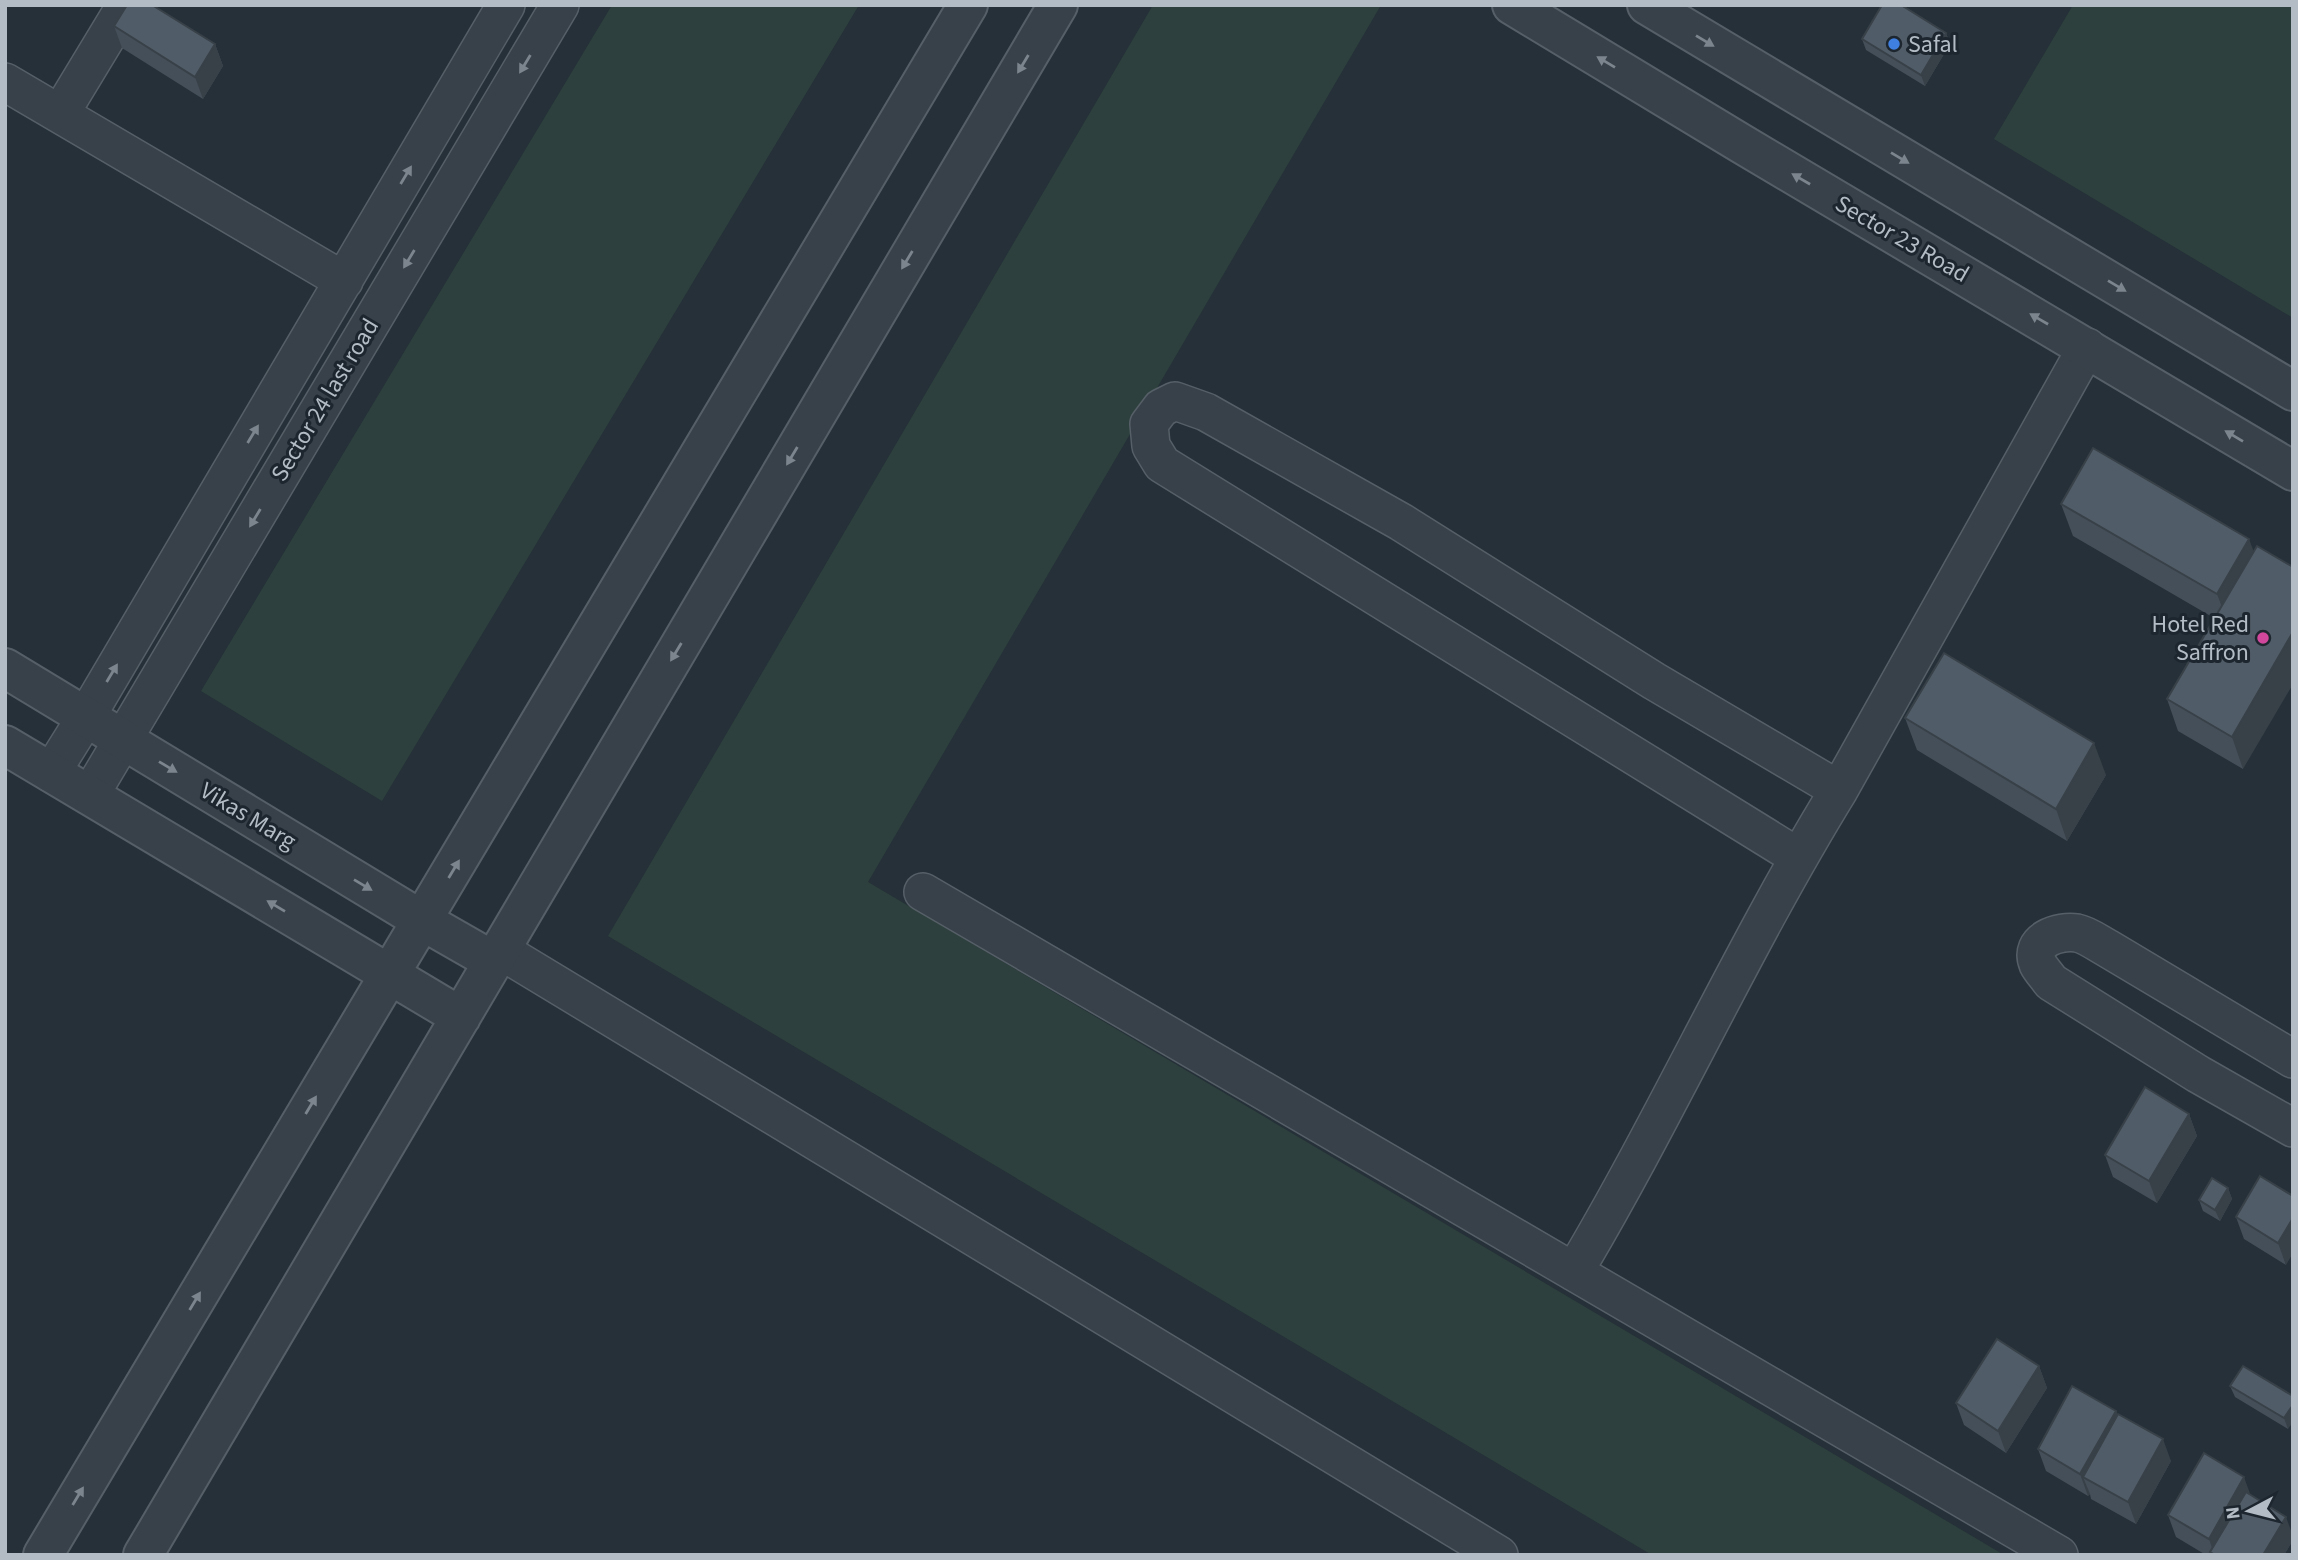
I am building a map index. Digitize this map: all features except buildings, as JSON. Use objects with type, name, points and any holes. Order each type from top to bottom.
[{"type":"street","points":[[60,114],[126,5]]},
{"type":"street","name":"Sector 24 last road","points":[[51,773],[506,5]]},
{"type":"street","name":"Sector 24 last road","points":[[90,795],[560,5]]},
{"type":"street","points":[[43,1555],[968,5]]},
{"type":"street","points":[[143,1555],[1058,5]]},
{"type":"street","name":"Sector 23 Road","points":[[1512,5],[1742,145],[2293,471]]},
{"type":"street","points":[[1647,5],[2293,391]]},
{"type":"street","points":[[5,82],[344,281]]},
{"type":"street","points":[[1574,1272],[1621,1193],[1798,857],[1839,790],[2087,347]]},
{"type":"street","points":[[1798,857],[1162,464],[1151,446],[1149,424],[1161,408],[1175,401],[1206,412],[1401,522],[1654,681],[1839,790]]},
{"type":"street","name":"Vikas Marg","points":[[5,668],[423,921],[496,955]]},
{"type":"street","points":[[5,745],[461,1017]]},
{"type":"street","points":[[923,892],[2059,1555]]},
{"type":"street","points":[[2293,1059],[2108,948],[2078,933],[2045,937],[2036,949],[2037,963],[2052,982],[2199,1074],[2293,1128]]},
{"type":"street","points":[[496,955],[1499,1555]]},
{"type":"green space","points":[[612,5],[859,5],[382,801],[201,691]]},
{"type":"green space","points":[[1153,5],[1381,5],[868,882],[2004,1555],[1652,1555],[608,936]]},
{"type":"green space","points":[[2073,5],[2293,5],[2293,318],[1994,139]]},
{"type":"place","name":"Safal","points":[[1894,44]]},
{"type":"place","name":"Hotel Red Saffron","points":[[2263,638]]}]
